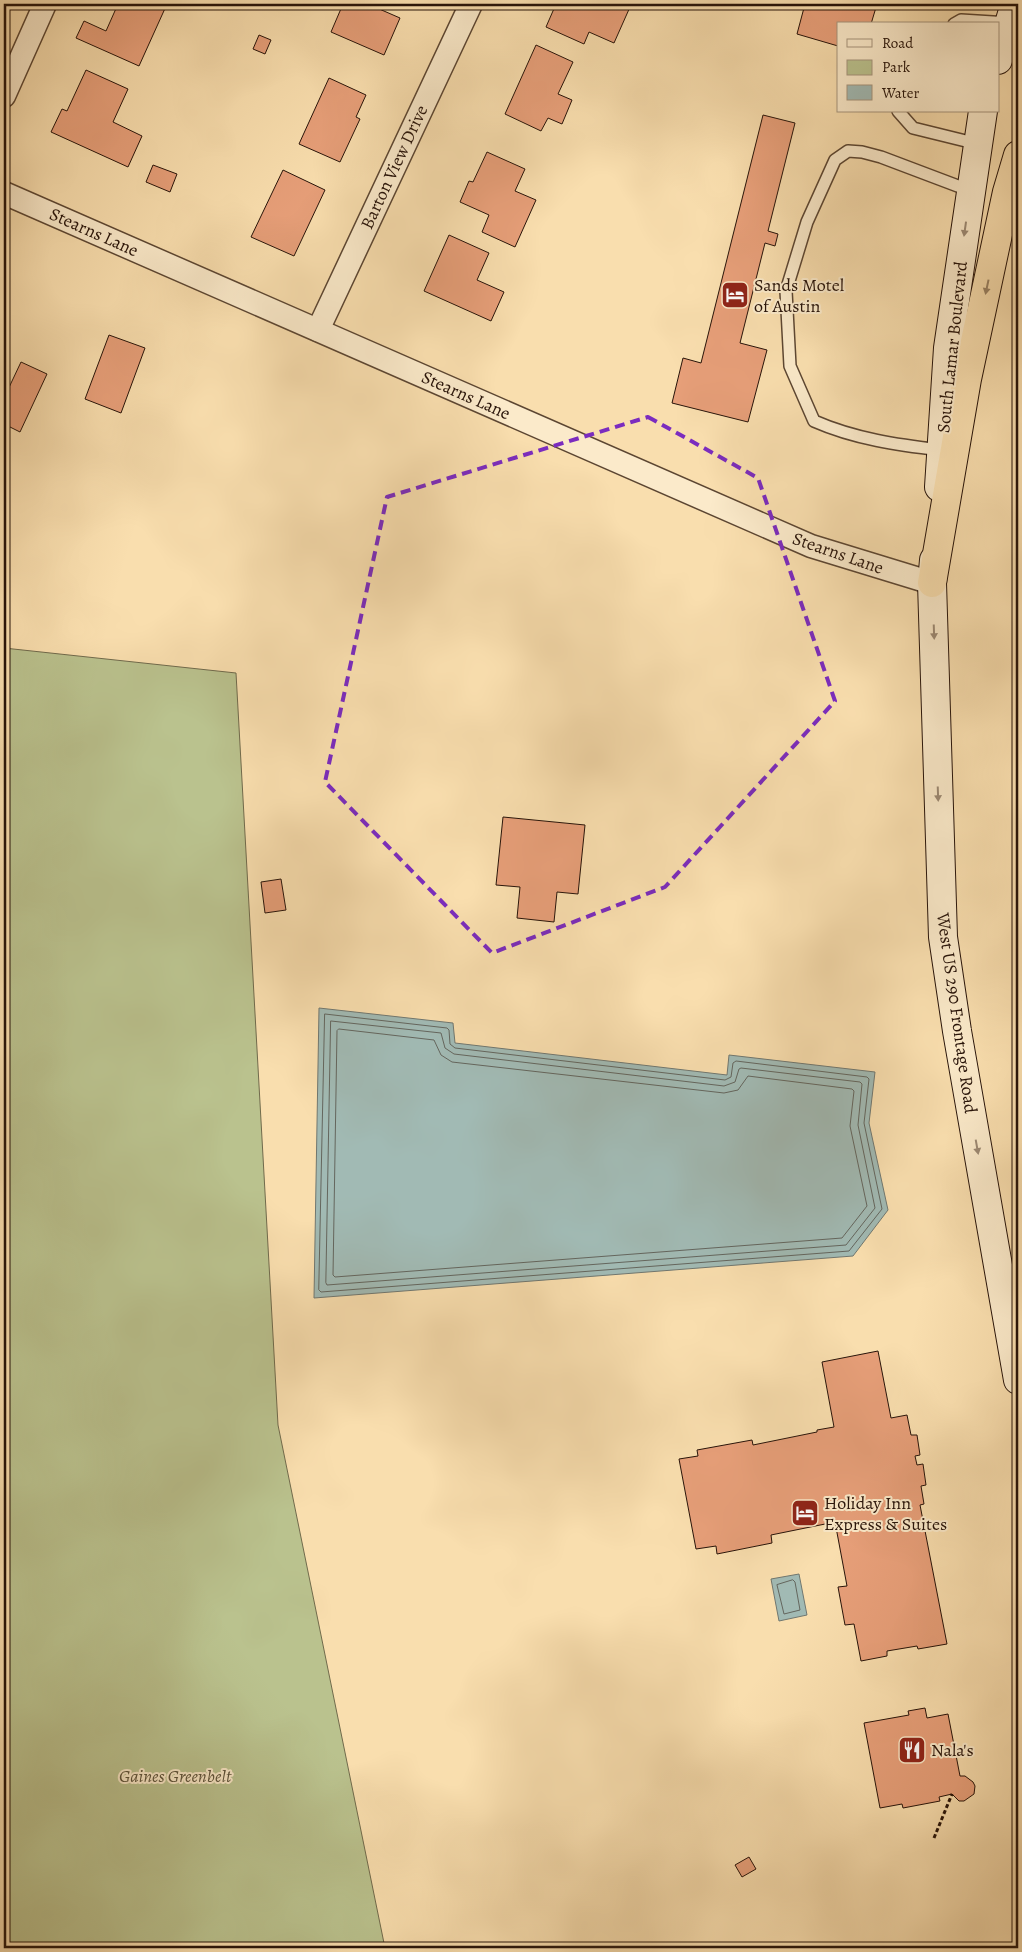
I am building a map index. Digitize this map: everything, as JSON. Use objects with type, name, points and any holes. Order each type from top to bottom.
[{"type":"highway","points":[[932,583],[967,380],[1006,192],[1018,155]]},
{"type":"main road","points":[[1000,53],[1012,13]]},
{"type":"main road","name":"South Lamar Boulevard","points":[[932,583],[948,348],[983,112]]},
{"type":"main road","name":"West US 290 Frontage Road","points":[[932,583],[943,936],[957,1031],[1018,1380]]},
{"type":"street","points":[[4,96],[45,4]]},
{"type":"street","name":"Barton View Drive","points":[[318,330],[471,4]]},
{"type":"street","name":"Stearns Lane","points":[[4,193],[811,546],[932,583]]},
{"type":"lane","points":[[958,22],[1012,13]]},
{"type":"lane","points":[[899,112],[913,128],[978,144]]},
{"type":"lane","points":[[941,450],[887,443],[832,429],[814,421],[790,366],[786,291],[806,222],[835,160],[848,151],[862,152],[881,157],[971,191]]},
{"type":"path","points":[[934,1838],[952,1794]]},
{"type":"highlighted area","points":[[648,417],[758,478],[835,701],[665,887],[492,953],[325,782],[387,497]]},
{"type":"green space","name":"Gaines Greenbelt","points":[[4,648],[236,673],[278,1425],[385,1948],[4,1948]]},
{"type":"water","points":[[319,1008],[453,1023],[455,1043],[727,1075],[729,1055],[875,1072],[869,1123],[888,1210],[853,1256],[314,1298]]},
{"type":"water","points":[[799,1574],[807,1615],[779,1621],[771,1579]]},
{"type":"building","points":[[118,4],[167,4],[139,66],[76,38],[84,21],[106,31]]},
{"type":"building","points":[[343,4],[379,4],[377,8],[400,18],[384,55],[331,32]]},
{"type":"building","points":[[556,4],[622,4],[630,7],[614,43],[589,32],[584,44],[546,27]]},
{"type":"building","points":[[805,4],[877,4],[872,22],[837,22],[837,46],[797,34]]},
{"type":"building","points":[[259,35],[271,40],[265,54],[253,49]]},
{"type":"building","points":[[536,45],[573,62],[558,94],[572,100],[562,124],[548,118],[541,131],[505,114]]},
{"type":"building","points":[[86,70],[128,89],[113,122],[142,136],[128,167],[51,132],[62,109],[67,111]]},
{"type":"building","points":[[329,78],[366,95],[356,117],[360,119],[340,162],[299,144]]},
{"type":"building","name":"Sands Motel of Austin","points":[[763,115],[795,123],[768,231],[778,234],[775,246],[765,243],[740,343],[767,350],[748,422],[672,403],[683,358],[701,363]]},
{"type":"building","points":[[487,152],[525,169],[515,191],[536,200],[515,247],[482,232],[489,215],[460,202],[469,181],[473,182]]},
{"type":"building","points":[[153,165],[177,174],[170,192],[146,182]]},
{"type":"building","points":[[283,170],[325,190],[294,256],[251,237]]},
{"type":"building","points":[[449,235],[489,253],[477,280],[504,292],[491,321],[424,291]]},
{"type":"building","points":[[109,335],[145,348],[121,413],[85,399]]},
{"type":"building","points":[[21,362],[47,374],[20,432],[4,424],[4,398]]},
{"type":"building","points":[[503,817],[585,825],[578,894],[557,892],[554,922],[517,918],[520,887],[496,885]]},
{"type":"building","points":[[281,879],[286,910],[265,913],[261,882]]},
{"type":"building","name":"Holiday Inn Express & Suites","points":[[878,1351],[891,1418],[907,1415],[911,1435],[917,1435],[920,1455],[915,1456],[917,1465],[923,1464],[926,1485],[921,1486],[924,1504],[920,1505],[947,1644],[918,1649],[917,1646],[887,1651],[887,1656],[861,1661],[854,1624],[845,1625],[838,1587],[847,1586],[835,1522],[771,1535],[772,1543],[717,1554],[716,1546],[696,1549],[679,1459],[698,1456],[697,1450],[752,1440],[753,1445],[834,1427],[822,1362]]},
{"type":"building","name":"Nala's","points":[[925,1708],[927,1718],[948,1714],[960,1776],[965,1776],[973,1782],[975,1786],[974,1794],[964,1801],[959,1801],[952,1794],[939,1797],[940,1801],[903,1808],[902,1804],[880,1808],[864,1723],[909,1715],[908,1711]]},
{"type":"building","points":[[749,1857],[756,1869],[742,1877],[735,1865]]},
{"type":"place","name":"Sands Motel of Austin","points":[[735,295]]},
{"type":"place","name":"Holiday Inn Express & Suites","points":[[805,1513]]},
{"type":"place","name":"Nala's","points":[[912,1750]]}]
